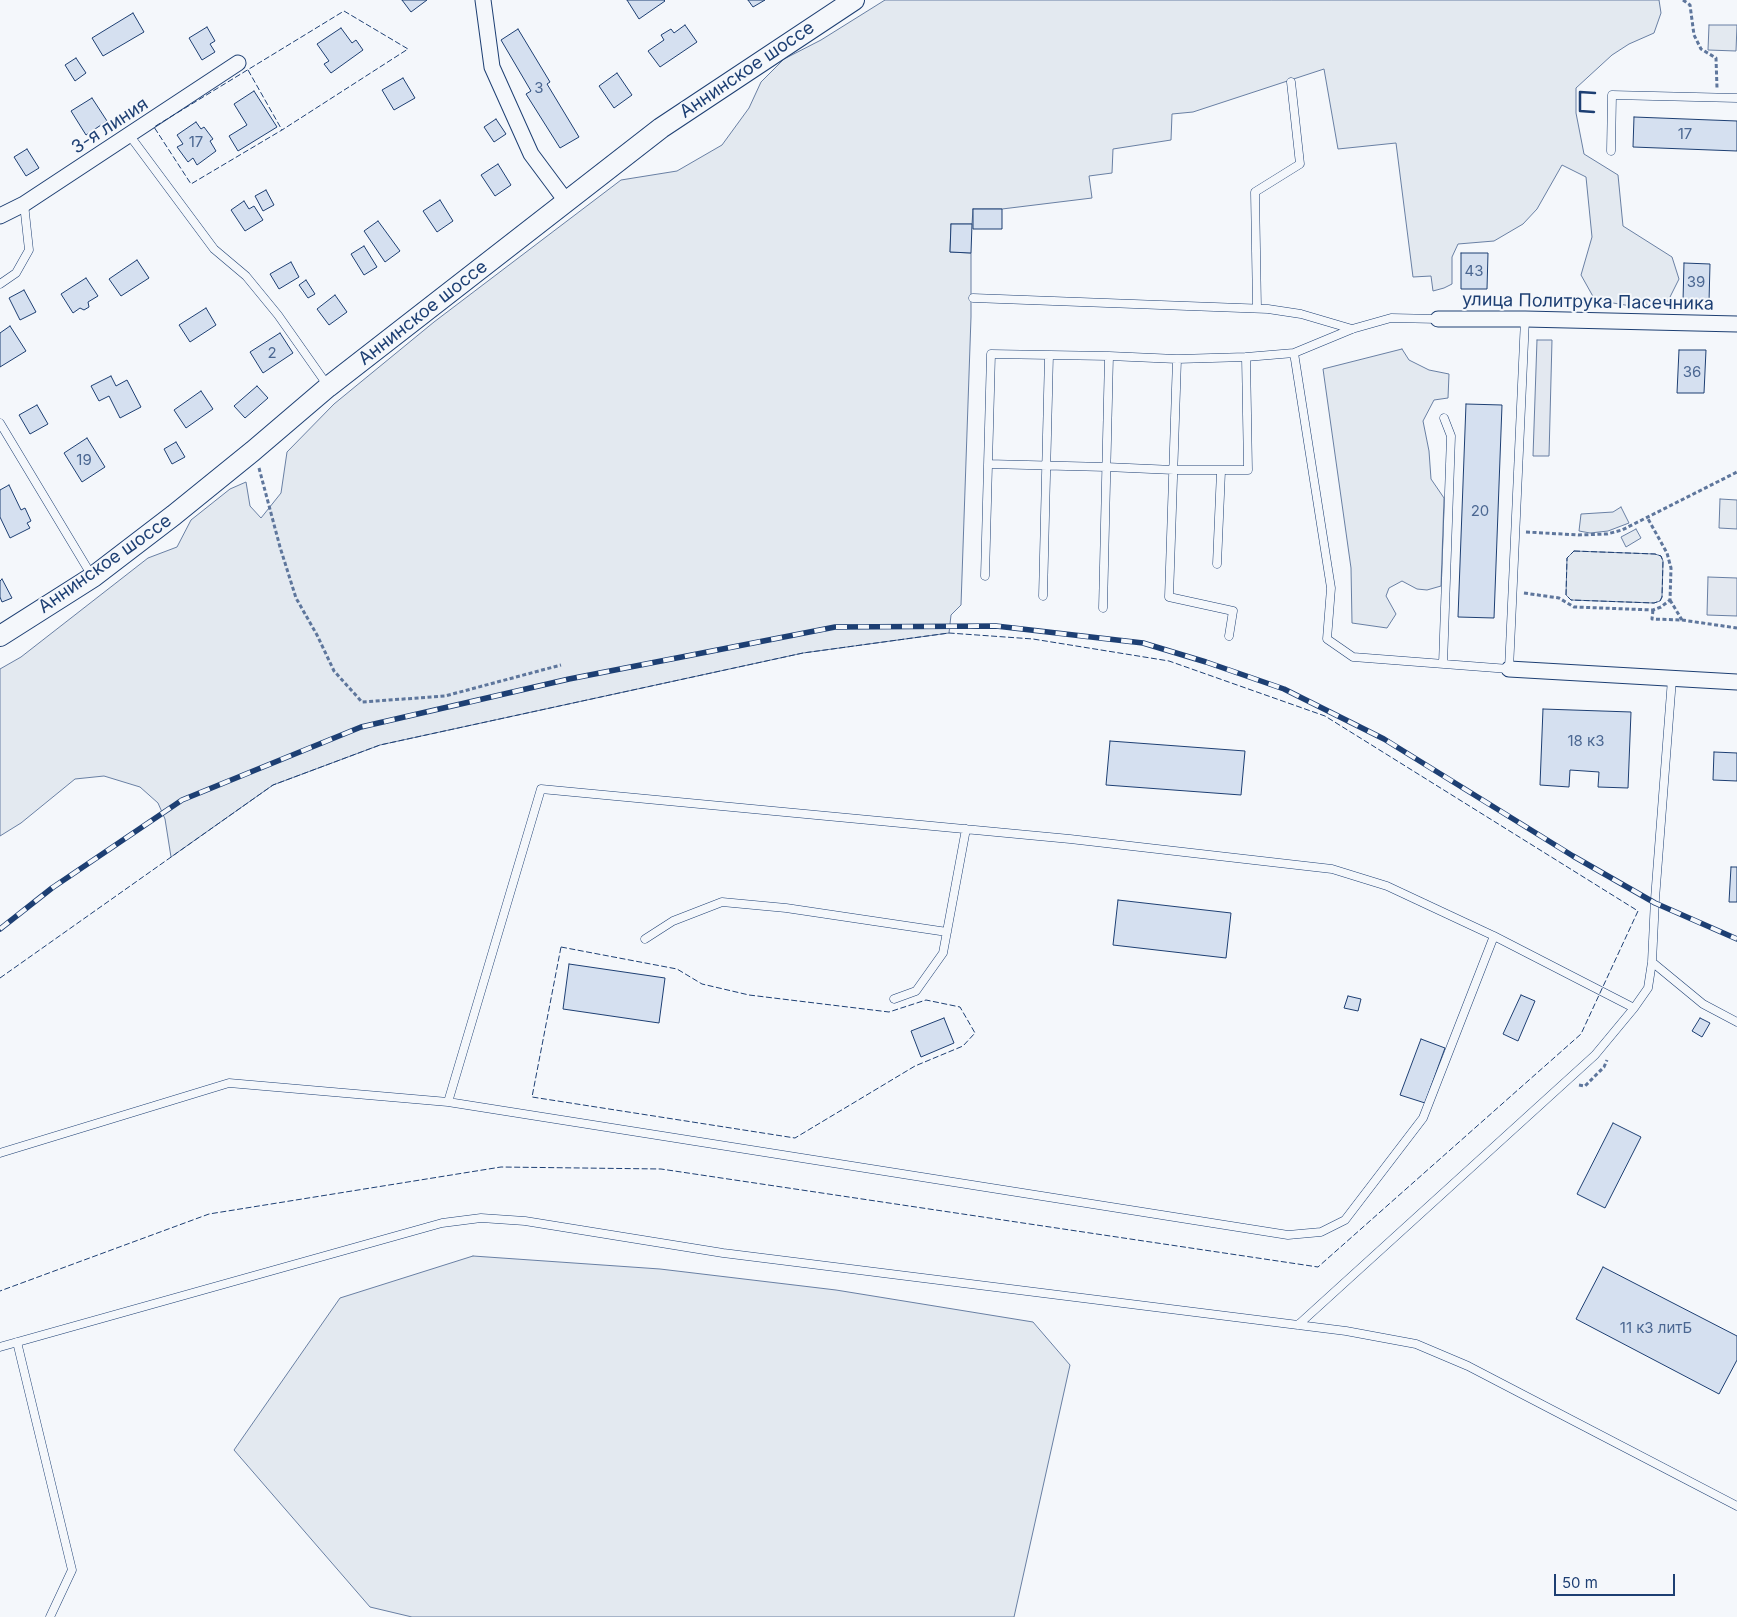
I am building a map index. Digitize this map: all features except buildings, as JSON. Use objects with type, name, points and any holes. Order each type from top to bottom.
[{"type":"main road","name":"Аннинское шоссе","points":[[0,636],[93,577],[174,515],[328,387],[661,128],[854,0]]},
{"type":"street","points":[[483,0],[492,68],[531,154],[566,201]]},
{"type":"street","name":"3-я линия","points":[[0,216],[24,204],[130,136],[238,63]]},
{"type":"street","name":"улица Политрука Пасечника","points":[[1438,319],[1737,324]]},
{"type":"street","points":[[1509,669],[1737,682]]},
{"type":"lane","points":[[1257,308],[1255,192],[1300,164],[1291,82]]},
{"type":"lane","points":[[1611,151],[1612,96],[1737,98]]},
{"type":"lane","points":[[130,136],[214,249],[246,276],[278,314],[328,387]]},
{"type":"lane","points":[[0,284],[16,273],[29,250],[24,204]]},
{"type":"lane","points":[[973,298],[1257,308],[1301,314],[1352,329]]},
{"type":"lane","points":[[985,576],[991,354],[1177,359],[1246,358],[1294,353],[1352,329],[1391,318],[1438,319]]},
{"type":"lane","points":[[1294,353],[1331,588],[1327,639],[1353,657],[1509,669],[1525,319]]},
{"type":"lane","points":[[1043,596],[1049,355]]},
{"type":"lane","points":[[1103,608],[1109,356]]},
{"type":"lane","points":[[988,464],[1174,470],[1248,470],[1246,358]]},
{"type":"lane","points":[[1177,359],[1169,597],[1233,611],[1228,636]]},
{"type":"lane","points":[[1443,664],[1451,436],[1444,418]]},
{"type":"lane","points":[[0,423],[93,577]]},
{"type":"lane","points":[[1217,564],[1221,471]]},
{"type":"lane","points":[[1298,1325],[1595,1055],[1648,988],[1652,962],[1656,880],[1672,678]]},
{"type":"lane","points":[[448,1102],[541,789],[1090,841],[1332,869],[1387,886],[1494,936],[1634,1008]]},
{"type":"lane","points":[[894,999],[916,992],[943,953],[966,829]]},
{"type":"lane","points":[[645,939],[673,921],[722,902],[786,908],[947,932]]},
{"type":"lane","points":[[0,1153],[229,1083],[448,1102],[1288,1234],[1320,1232],[1345,1220],[1423,1118],[1494,936]]},
{"type":"lane","points":[[1652,962],[1703,1004],[1737,1022]]},
{"type":"lane","points":[[0,1347],[442,1223],[481,1218],[525,1221],[723,1253],[1346,1331],[1416,1344],[1468,1366],[1737,1506]]},
{"type":"lane","points":[[17,1342],[72,1570],[50,1617]]},
{"type":"path","points":[[1683,0],[1690,5],[1694,35],[1701,48],[1716,58],[1717,98]]},
{"type":"path","points":[[253,451],[296,598],[317,635],[334,671],[362,702],[445,696],[560,665]]},
{"type":"path","points":[[1515,532],[1578,535],[1607,534],[1622,530],[1737,472]]},
{"type":"path","points":[[1647,517],[1666,553],[1671,568],[1670,600],[1682,620]]},
{"type":"path","points":[[1512,592],[1532,593],[1559,598],[1574,607],[1653,610],[1670,600]]},
{"type":"path","points":[[1653,610],[1652,619],[1682,620],[1737,628]]},
{"type":"shaded area","points":[[885,0],[1659,0],[1661,13],[1654,33],[1629,44],[1612,55],[1576,88],[1576,113],[1584,154],[1618,175],[1623,226],[1672,257],[1679,279],[1668,301],[1637,307],[1595,300],[1581,275],[1592,237],[1586,177],[1562,165],[1537,209],[1523,224],[1494,241],[1458,244],[1452,257],[1452,284],[1433,291],[1431,276],[1413,277],[1396,143],[1338,149],[1324,69],[1193,112],[1172,114],[1171,140],[1113,149],[1112,173],[1089,176],[1092,198],[1002,209],[973,209],[972,224],[951,224],[950,252],[971,253],[971,317],[961,605],[951,615],[949,633],[803,653],[380,745],[273,785],[171,857],[165,819],[158,803],[140,787],[104,776],[75,779],[21,823],[0,836],[0,669],[21,657],[148,558],[177,547],[191,520],[230,489],[246,482],[250,506],[261,518],[281,493],[287,452],[334,404],[434,322],[621,180],[677,171],[722,145],[749,108],[761,82],[784,59],[821,40]]},
{"type":"shaded area","points":[[1709,25],[1737,25],[1736,51],[1708,50]]},
{"type":"shaded area","points":[[1537,340],[1552,340],[1549,456],[1533,456]]},
{"type":"shaded area","points":[[1402,349],[1409,360],[1429,370],[1449,374],[1448,398],[1434,400],[1423,421],[1429,451],[1431,479],[1444,498],[1441,586],[1427,590],[1417,589],[1402,581],[1389,588],[1386,596],[1396,614],[1387,628],[1352,623],[1351,568],[1323,369]]},
{"type":"shaded area","points":[[1720,499],[1737,500],[1737,529],[1719,528]]},
{"type":"shaded area","points":[[1621,507],[1629,523],[1608,531],[1590,533],[1579,531],[1581,514],[1613,512]]},
{"type":"shaded area","points":[[1636,529],[1641,538],[1626,547],[1621,537]]},
{"type":"shaded area","points":[[1574,551],[1655,554],[1661,556],[1663,561],[1662,597],[1660,601],[1654,603],[1571,600],[1566,595],[1567,558]]},
{"type":"shaded area","points":[[1708,577],[1737,578],[1737,616],[1707,615]]},
{"type":"shaded area","points":[[473,1256],[660,1269],[836,1290],[1033,1322],[1070,1365],[1014,1617],[412,1617],[370,1607],[234,1450],[340,1298]]},
{"type":"railway","points":[[0,929],[52,888],[182,800],[361,727],[569,679],[835,627],[996,626],[1143,643],[1284,689],[1384,739],[1573,856],[1655,903],[1737,939]]},
{"type":"fence","points":[[344,11],[408,49],[282,130],[191,184],[154,127],[344,11]]},
{"type":"fence","points":[[248,70],[282,130]]},
{"type":"fence","points":[[1574,551],[1655,554],[1661,556],[1663,561],[1662,597],[1660,601],[1654,603],[1571,600],[1566,595],[1567,558],[1574,551]]},
{"type":"fence","points":[[0,978],[273,785],[380,745],[803,653],[949,633],[1033,639],[1169,661],[1325,716],[1638,911],[1581,1034],[1318,1267],[661,1169],[501,1167],[209,1214],[0,1291]]},
{"type":"fence","points":[[561,947],[677,969],[702,984],[749,995],[889,1012],[926,1000],[960,1007],[975,1033],[963,1046],[915,1066],[795,1138],[532,1097],[561,947]]},
{"type":"wall","points":[[1594,112],[1580,111],[1580,92],[1595,93]]}]
